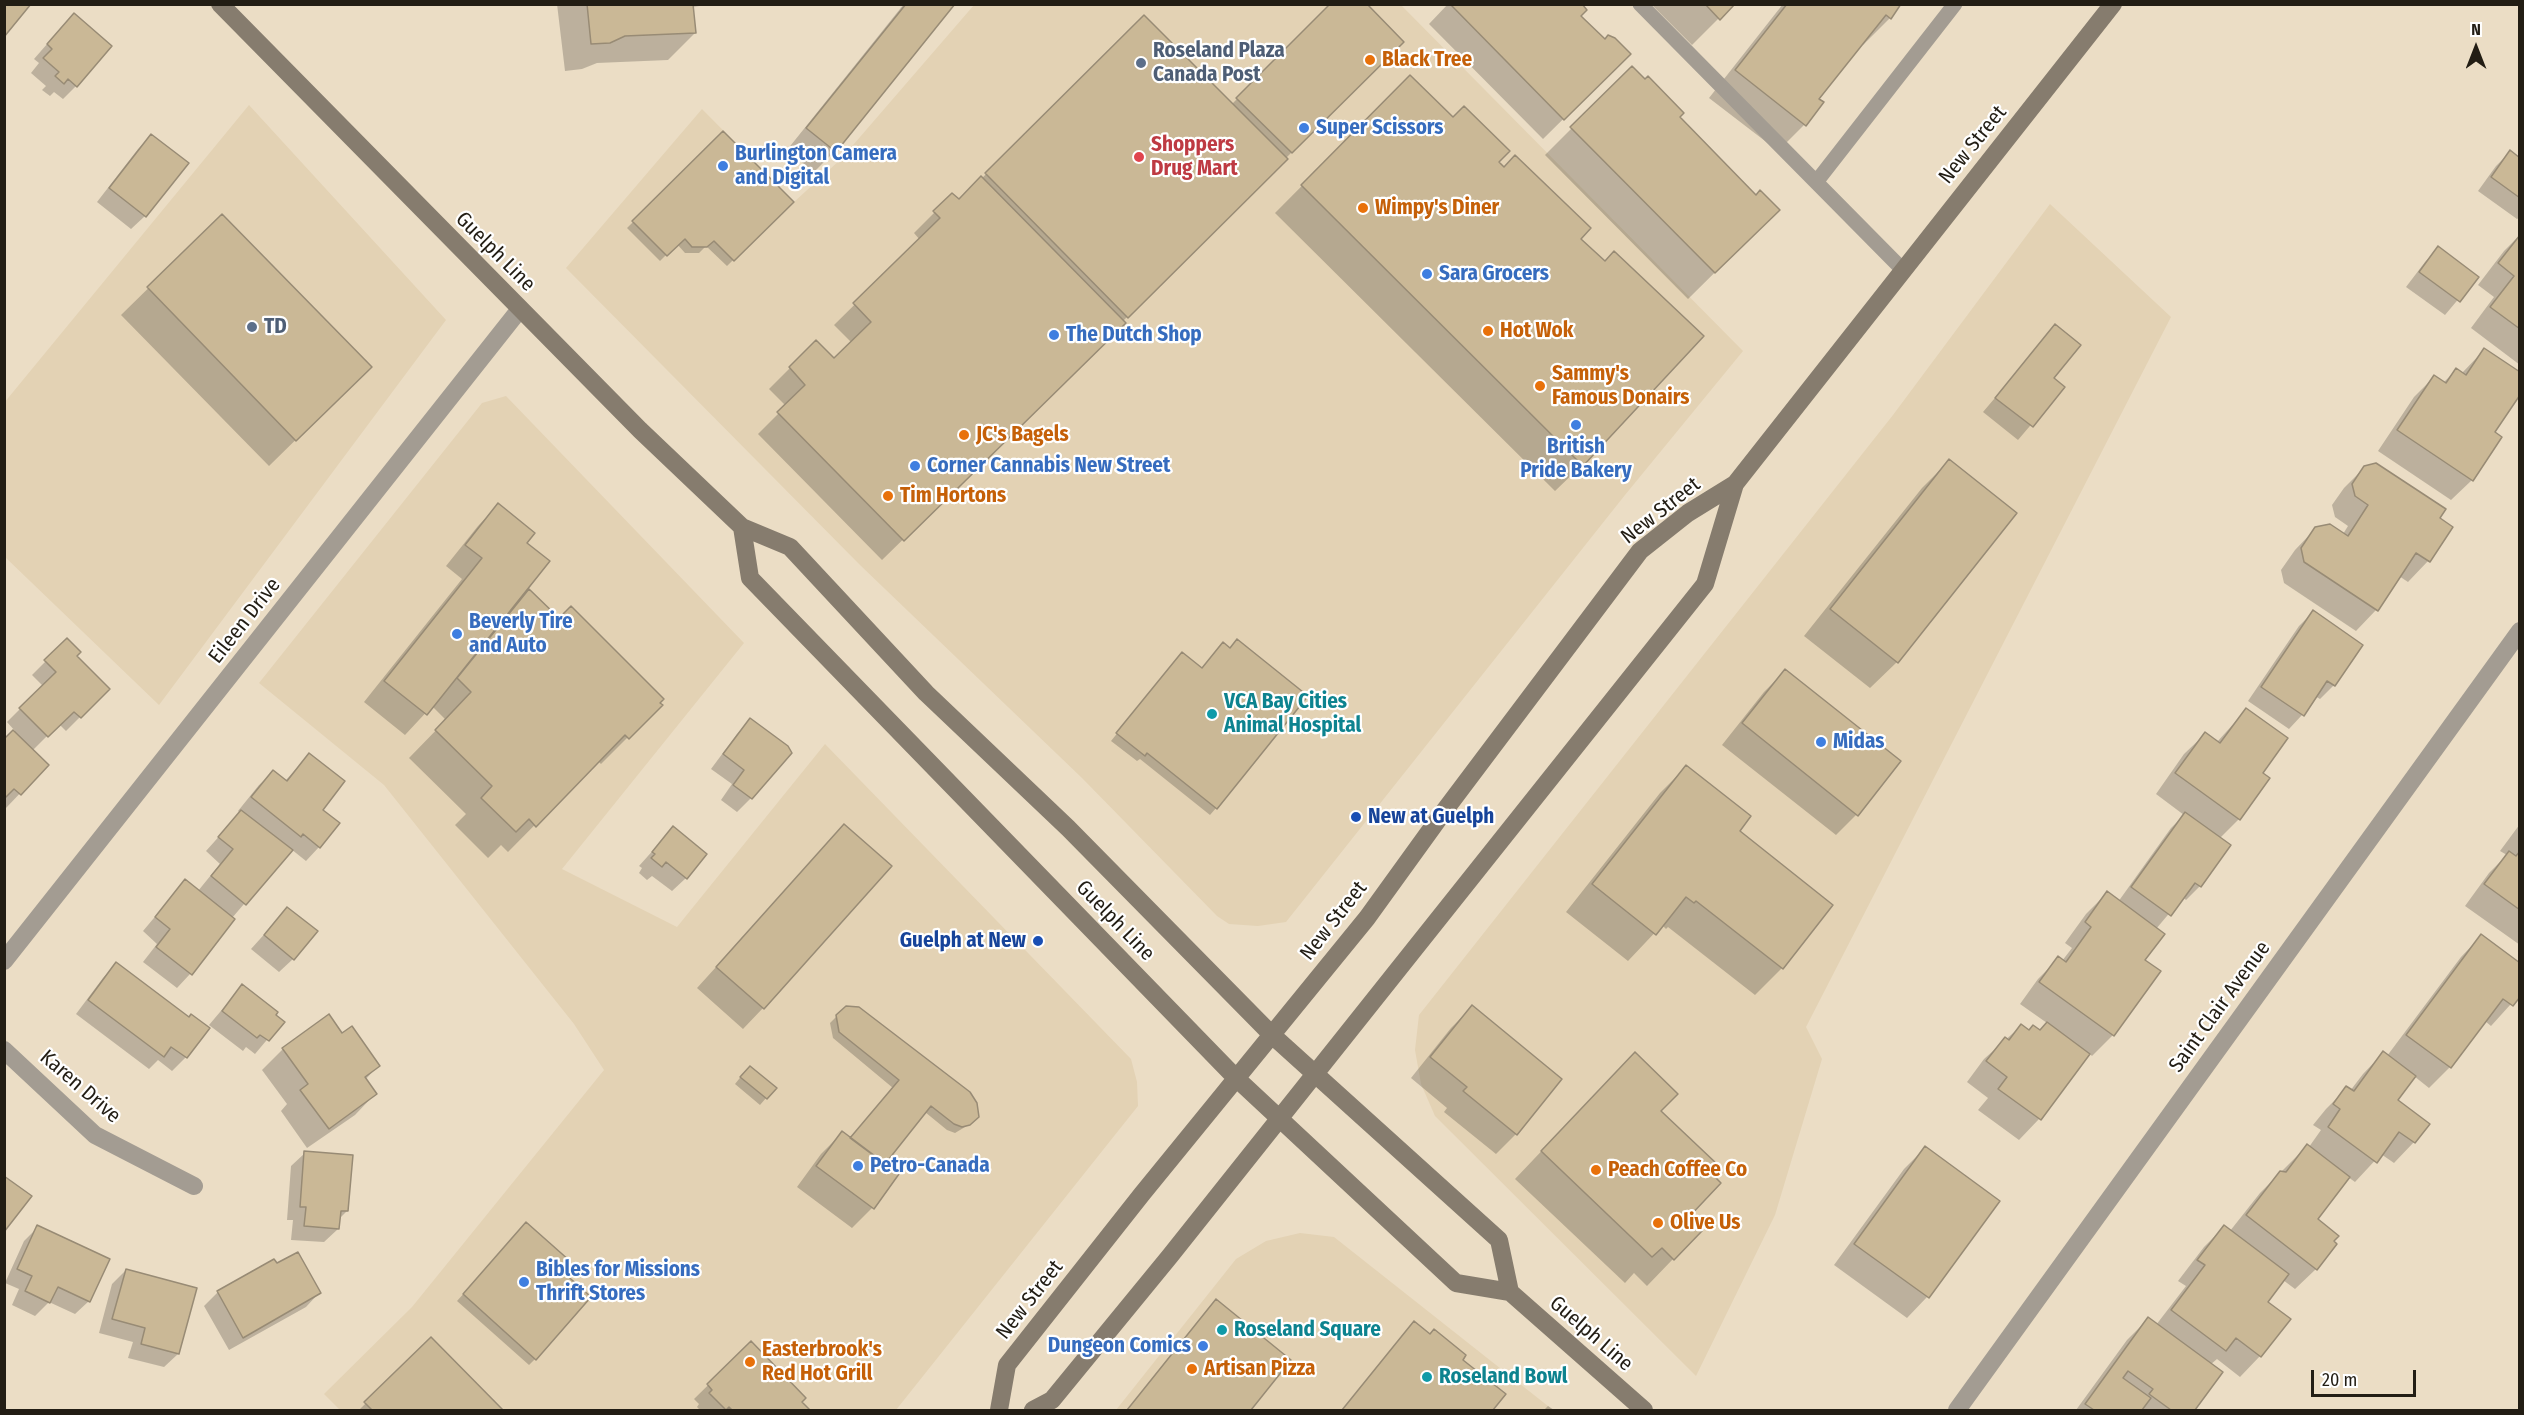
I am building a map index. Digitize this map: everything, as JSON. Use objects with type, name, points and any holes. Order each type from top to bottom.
[{"type":"main road","name":"Guelph Line","points":[[220,4],[640,430],[742,527],[790,547],[926,693],[1068,828],[1272,1035],[1499,1240],[1509,1292]]},
{"type":"main road","name":"New Street","points":[[999,1410],[1007,1365],[1367,918],[1445,810],[1640,551],[1688,513],[1735,484],[1902,269],[2113,4]]},
{"type":"main road","name":"New Street","points":[[1033,1410],[1052,1400],[1257,1149],[1278,1119],[1705,584],[1735,484]]},
{"type":"main road","name":"Guelph Line","points":[[742,527],[750,578],[1236,1078],[1456,1283],[1509,1292],[1644,1410]]},
{"type":"street","name":"Eileen Drive","points":[[4,961],[520,309]]},
{"type":"street","name":"Saint Clair Avenue","points":[[1957,1410],[2520,631]]},
{"type":"street","name":"Karen Drive","points":[[4,1050],[95,1135],[194,1186]]},
{"type":"lane","points":[[1640,4],[1902,269]]},
{"type":"lane","points":[[1816,181],[1954,4]]},
{"type":"shaded area","points":[[974,5],[1401,5],[1743,351],[1625,495],[1286,922],[1258,926],[1229,924],[1217,916],[1082,778],[860,565],[566,268],[702,109],[794,202],[841,159]]},
{"type":"shaded area","points":[[249,105],[446,320],[159,705],[5,557],[4,403]]},
{"type":"shaded area","points":[[2050,204],[2171,317],[1806,1027],[1822,1059],[1775,1215],[1696,1376],[1435,1116],[1421,1084],[1415,1050],[1419,1015],[1893,415]]},
{"type":"shaded area","points":[[506,396],[744,643],[562,869],[677,927],[825,744],[1131,1059],[1137,1082],[1138,1106],[896,1410],[340,1410],[324,1394],[412,1307],[604,1070],[574,1024],[384,785],[259,683],[482,403]]},
{"type":"shaded area","points":[[1300,1233],[1334,1237],[1553,1410],[1116,1410],[1236,1259],[1266,1241]]},
{"type":"building","points":[[4,4],[31,4],[4,37]]},
{"type":"building","points":[[587,4],[693,4],[696,33],[625,36],[610,43],[591,44]]},
{"type":"building","points":[[906,4],[955,4],[836,152],[806,128]]},
{"type":"building","points":[[1330,4],[1367,4],[1404,42],[1292,153],[1236,98]]},
{"type":"building","points":[[1450,4],[1582,4],[1587,10],[1581,16],[1605,39],[1608,35],[1615,38],[1631,54],[1564,120]]},
{"type":"building","points":[[1705,4],[1735,4],[1720,20]]},
{"type":"building","points":[[1787,4],[1901,4],[1891,19],[1886,15],[1819,99],[1824,102],[1806,126],[1735,70]]},
{"type":"building","points":[[74,13],[112,46],[77,87],[68,79],[64,84],[55,76],[59,72],[43,58],[52,49],[47,44]]},
{"type":"building","points":[[1144,15],[1288,159],[1128,318],[985,173]]},
{"type":"building","points":[[1632,66],[1645,79],[1648,76],[1684,113],[1680,117],[1756,195],[1760,190],[1780,210],[1715,273],[1570,127]]},
{"type":"building","points":[[1410,75],[1453,117],[1464,106],[1510,151],[1499,162],[1504,167],[1515,155],[1591,228],[1581,239],[1605,261],[1614,251],[1704,336],[1583,466],[1301,185]]},
{"type":"building","name":"Burlington Camera and Digital","points":[[723,131],[794,202],[734,261],[714,241],[707,247],[692,247],[685,239],[667,256],[632,221]]},
{"type":"building","points":[[151,134],[189,163],[146,217],[109,188]]},
{"type":"building","points":[[2510,150],[2520,158],[2520,198],[2491,177]]},
{"type":"building","points":[[981,176],[1126,323],[904,541],[777,412],[805,385],[789,367],[816,340],[834,358],[871,322],[853,303],[940,218],[933,211],[952,193],[959,199]]},
{"type":"building","points":[[222,214],[372,367],[296,441],[147,287]]},
{"type":"building","points":[[2520,235],[2520,329],[2490,307],[2514,276],[2498,263]]},
{"type":"building","points":[[2438,246],[2479,277],[2460,302],[2419,272]]},
{"type":"building","points":[[2055,324],[2081,345],[2054,378],[2065,387],[2033,427],[1995,398]]},
{"type":"building","points":[[2484,348],[2520,372],[2520,395],[2495,432],[2502,437],[2473,481],[2397,430],[2434,375],[2446,383],[2456,368],[2466,375]]},
{"type":"building","points":[[1949,459],[2017,513],[1898,663],[1830,609]]},
{"type":"building","points":[[2376,463],[2446,509],[2440,518],[2453,527],[2430,562],[2416,553],[2378,611],[2304,562],[2301,548],[2315,527],[2330,524],[2348,536],[2368,505],[2355,496],[2352,484],[2364,466]]},
{"type":"building","name":"Beverly Tire and Auto","points":[[498,503],[535,533],[527,543],[550,561],[427,715],[384,681],[482,558],[465,545]]},
{"type":"building","points":[[529,589],[559,618],[571,606],[664,699],[660,703],[663,705],[629,739],[625,735],[536,827],[529,819],[516,832],[481,798],[492,786],[435,730],[471,692],[457,678]]},
{"type":"building","points":[[2313,610],[2363,645],[2335,686],[2327,681],[2304,716],[2261,687]]},
{"type":"building","points":[[67,638],[81,652],[77,656],[110,689],[81,718],[74,712],[48,737],[19,708],[56,672],[44,660]]},
{"type":"building","name":"VCA Bay Cities Animal Hospital","points":[[1237,639],[1308,696],[1217,809],[1147,753],[1145,756],[1116,733],[1182,652],[1202,668],[1223,642],[1230,648]]},
{"type":"building","name":"Midas","points":[[1785,669],[1901,761],[1858,816],[1742,723]]},
{"type":"building","points":[[2246,708],[2288,738],[2263,773],[2270,778],[2240,820],[2175,773],[2205,732],[2220,743]]},
{"type":"building","points":[[750,718],[788,746],[792,753],[752,799],[733,785],[744,770],[723,754]]},
{"type":"building","points":[[13,730],[49,765],[21,795],[14,789],[4,799],[4,739]]},
{"type":"building","points":[[309,753],[345,781],[323,810],[340,823],[320,848],[303,834],[301,837],[251,797],[273,770],[287,781]]},
{"type":"building","points":[[1686,765],[1751,816],[1740,831],[1833,905],[1783,969],[1696,901],[1694,903],[1686,897],[1656,935],[1592,884]]},
{"type":"building","points":[[241,810],[293,850],[246,905],[211,876],[233,849],[218,837]]},
{"type":"building","points":[[2185,812],[2231,845],[2201,887],[2195,883],[2171,916],[2131,887]]},
{"type":"building","points":[[844,824],[892,866],[764,1009],[716,967]]},
{"type":"building","points":[[673,826],[707,854],[687,879],[666,862],[662,867],[651,858],[655,854],[652,852]]},
{"type":"building","points":[[2509,851],[2516,856],[2520,851],[2520,910],[2484,884]]},
{"type":"building","points":[[185,879],[235,919],[192,975],[156,947],[170,929],[155,917]]},
{"type":"building","points":[[2107,891],[2165,934],[2145,960],[2161,971],[2114,1036],[2039,982],[2058,956],[2066,962],[2091,927],[2085,922]]},
{"type":"building","points":[[287,907],[318,931],[294,960],[264,935]]},
{"type":"building","points":[[2481,934],[2520,963],[2520,997],[2513,1006],[2503,999],[2451,1068],[2406,1035]]},
{"type":"building","points":[[116,962],[189,1017],[191,1014],[210,1028],[187,1058],[171,1047],[164,1057],[88,1000]]},
{"type":"building","points":[[242,984],[278,1012],[276,1015],[285,1022],[269,1041],[260,1035],[257,1038],[222,1011]]},
{"type":"building","points":[[1472,1005],[1562,1079],[1517,1135],[1463,1091],[1467,1087],[1430,1057]]},
{"type":"building","points":[[846,1006],[859,1007],[970,1092],[977,1103],[979,1117],[970,1125],[962,1127],[954,1124],[931,1106],[885,1164],[850,1138],[899,1080],[839,1032],[836,1015]]},
{"type":"building","points":[[329,1014],[342,1033],[352,1026],[380,1066],[365,1077],[377,1094],[329,1129],[300,1090],[308,1084],[282,1048]]},
{"type":"building","points":[[2047,1022],[2090,1054],[2041,1120],[1998,1089],[2007,1077],[1986,1061],[2005,1037],[2009,1040],[2021,1024],[2029,1030],[2033,1025],[2040,1030]]},
{"type":"building","points":[[2383,1051],[2416,1076],[2398,1100],[2430,1124],[2415,1143],[2399,1132],[2377,1163],[2328,1127],[2340,1109],[2333,1104],[2346,1086],[2354,1091]]},
{"type":"building","points":[[1635,1052],[1678,1094],[1661,1111],[1717,1164],[1710,1172],[1721,1183],[1688,1218],[1702,1231],[1674,1260],[1662,1248],[1652,1257],[1541,1151]]},
{"type":"building","points":[[750,1066],[777,1088],[767,1099],[740,1077]]},
{"type":"building","points":[[842,1131],[899,1174],[874,1209],[816,1166]]},
{"type":"building","points":[[2307,1144],[2350,1177],[2318,1219],[2339,1236],[2334,1241],[2337,1244],[2317,1270],[2246,1215],[2280,1171],[2286,1172]]},
{"type":"building","points":[[1925,1146],[2000,1201],[1929,1298],[1854,1244]]},
{"type":"building","points":[[304,1151],[353,1155],[348,1211],[341,1211],[339,1229],[304,1226],[306,1207],[300,1207]]},
{"type":"building","points":[[4,1176],[32,1196],[4,1232]]},
{"type":"building","name":"Bibles for Missions Thrift Stores","points":[[526,1222],[570,1261],[562,1271],[591,1297],[536,1360],[463,1294]]},
{"type":"building","points":[[37,1225],[110,1259],[90,1302],[58,1287],[50,1303],[25,1291],[32,1276],[17,1269]]},
{"type":"building","points":[[2224,1225],[2289,1274],[2268,1302],[2291,1319],[2261,1357],[2236,1338],[2226,1351],[2171,1310],[2205,1265],[2197,1260]]},
{"type":"building","points":[[298,1252],[321,1293],[243,1338],[217,1291],[274,1259],[277,1263]]},
{"type":"building","points":[[126,1269],[197,1288],[179,1354],[141,1344],[145,1328],[112,1319]]},
{"type":"building","name":"Roseland Square","points":[[1216,1299],[1291,1360],[1251,1410],[1127,1410]]},
{"type":"building","points":[[2148,1317],[2223,1372],[2195,1410],[2171,1410],[2149,1394],[2153,1389],[2128,1371],[2123,1378],[2151,1398],[2142,1410],[2094,1410],[2085,1404]]},
{"type":"building","name":"Roseland Bowl","points":[[1414,1321],[1430,1334],[1434,1329],[1466,1355],[1463,1360],[1506,1394],[1493,1410],[1342,1410]]},
{"type":"building","points":[[431,1337],[503,1410],[372,1410],[364,1402]]},
{"type":"building","name":"Easterbrook's Red Hot Grill","points":[[751,1341],[806,1398],[802,1402],[810,1410],[732,1410],[729,1407],[726,1410],[709,1393],[712,1390],[707,1384]]},
{"type":"place","name":"Black Tree","points":[[1370,60]]},
{"type":"place","name":"Roseland Plaza Canada Post","points":[[1141,63]]},
{"type":"place","name":"Super Scissors","points":[[1304,128]]},
{"type":"place","name":"Shoppers Drug Mart","points":[[1139,157]]},
{"type":"place","name":"Burlington Camera and Digital","points":[[723,166]]},
{"type":"place","name":"Wimpy's Diner","points":[[1363,208]]},
{"type":"place","name":"Sara Grocers","points":[[1427,274]]},
{"type":"place","name":"TD","points":[[252,327]]},
{"type":"place","name":"Hot Wok","points":[[1488,331]]},
{"type":"place","name":"The Dutch Shop","points":[[1054,335]]},
{"type":"place","name":"Sammy's Famous Donairs","points":[[1540,386]]},
{"type":"place","name":"British Pride Bakery","points":[[1576,425]]},
{"type":"place","name":"JC's Bagels","points":[[964,435]]},
{"type":"place","name":"Corner Cannabis New Street","points":[[915,466]]},
{"type":"place","name":"Tim Hortons","points":[[888,496]]},
{"type":"place","name":"Beverly Tire and Auto","points":[[457,634]]},
{"type":"place","name":"VCA Bay Cities Animal Hospital","points":[[1212,714]]},
{"type":"place","name":"Midas","points":[[1821,742]]},
{"type":"place","name":"New at Guelph","points":[[1356,817]]},
{"type":"place","name":"Guelph at New","points":[[1038,941]]},
{"type":"place","name":"Petro-Canada","points":[[858,1166]]},
{"type":"place","name":"Peach Coffee Co","points":[[1596,1170]]},
{"type":"place","name":"Olive Us","points":[[1658,1223]]},
{"type":"place","name":"Bibles for Missions Thrift Stores","points":[[524,1282]]},
{"type":"place","name":"Roseland Square","points":[[1222,1330]]},
{"type":"place","name":"Dungeon Comics","points":[[1203,1346]]},
{"type":"place","name":"Easterbrook's Red Hot Grill","points":[[750,1362]]},
{"type":"place","name":"Artisan Pizza","points":[[1192,1369]]},
{"type":"place","name":"Roseland Bowl","points":[[1427,1377]]}]
